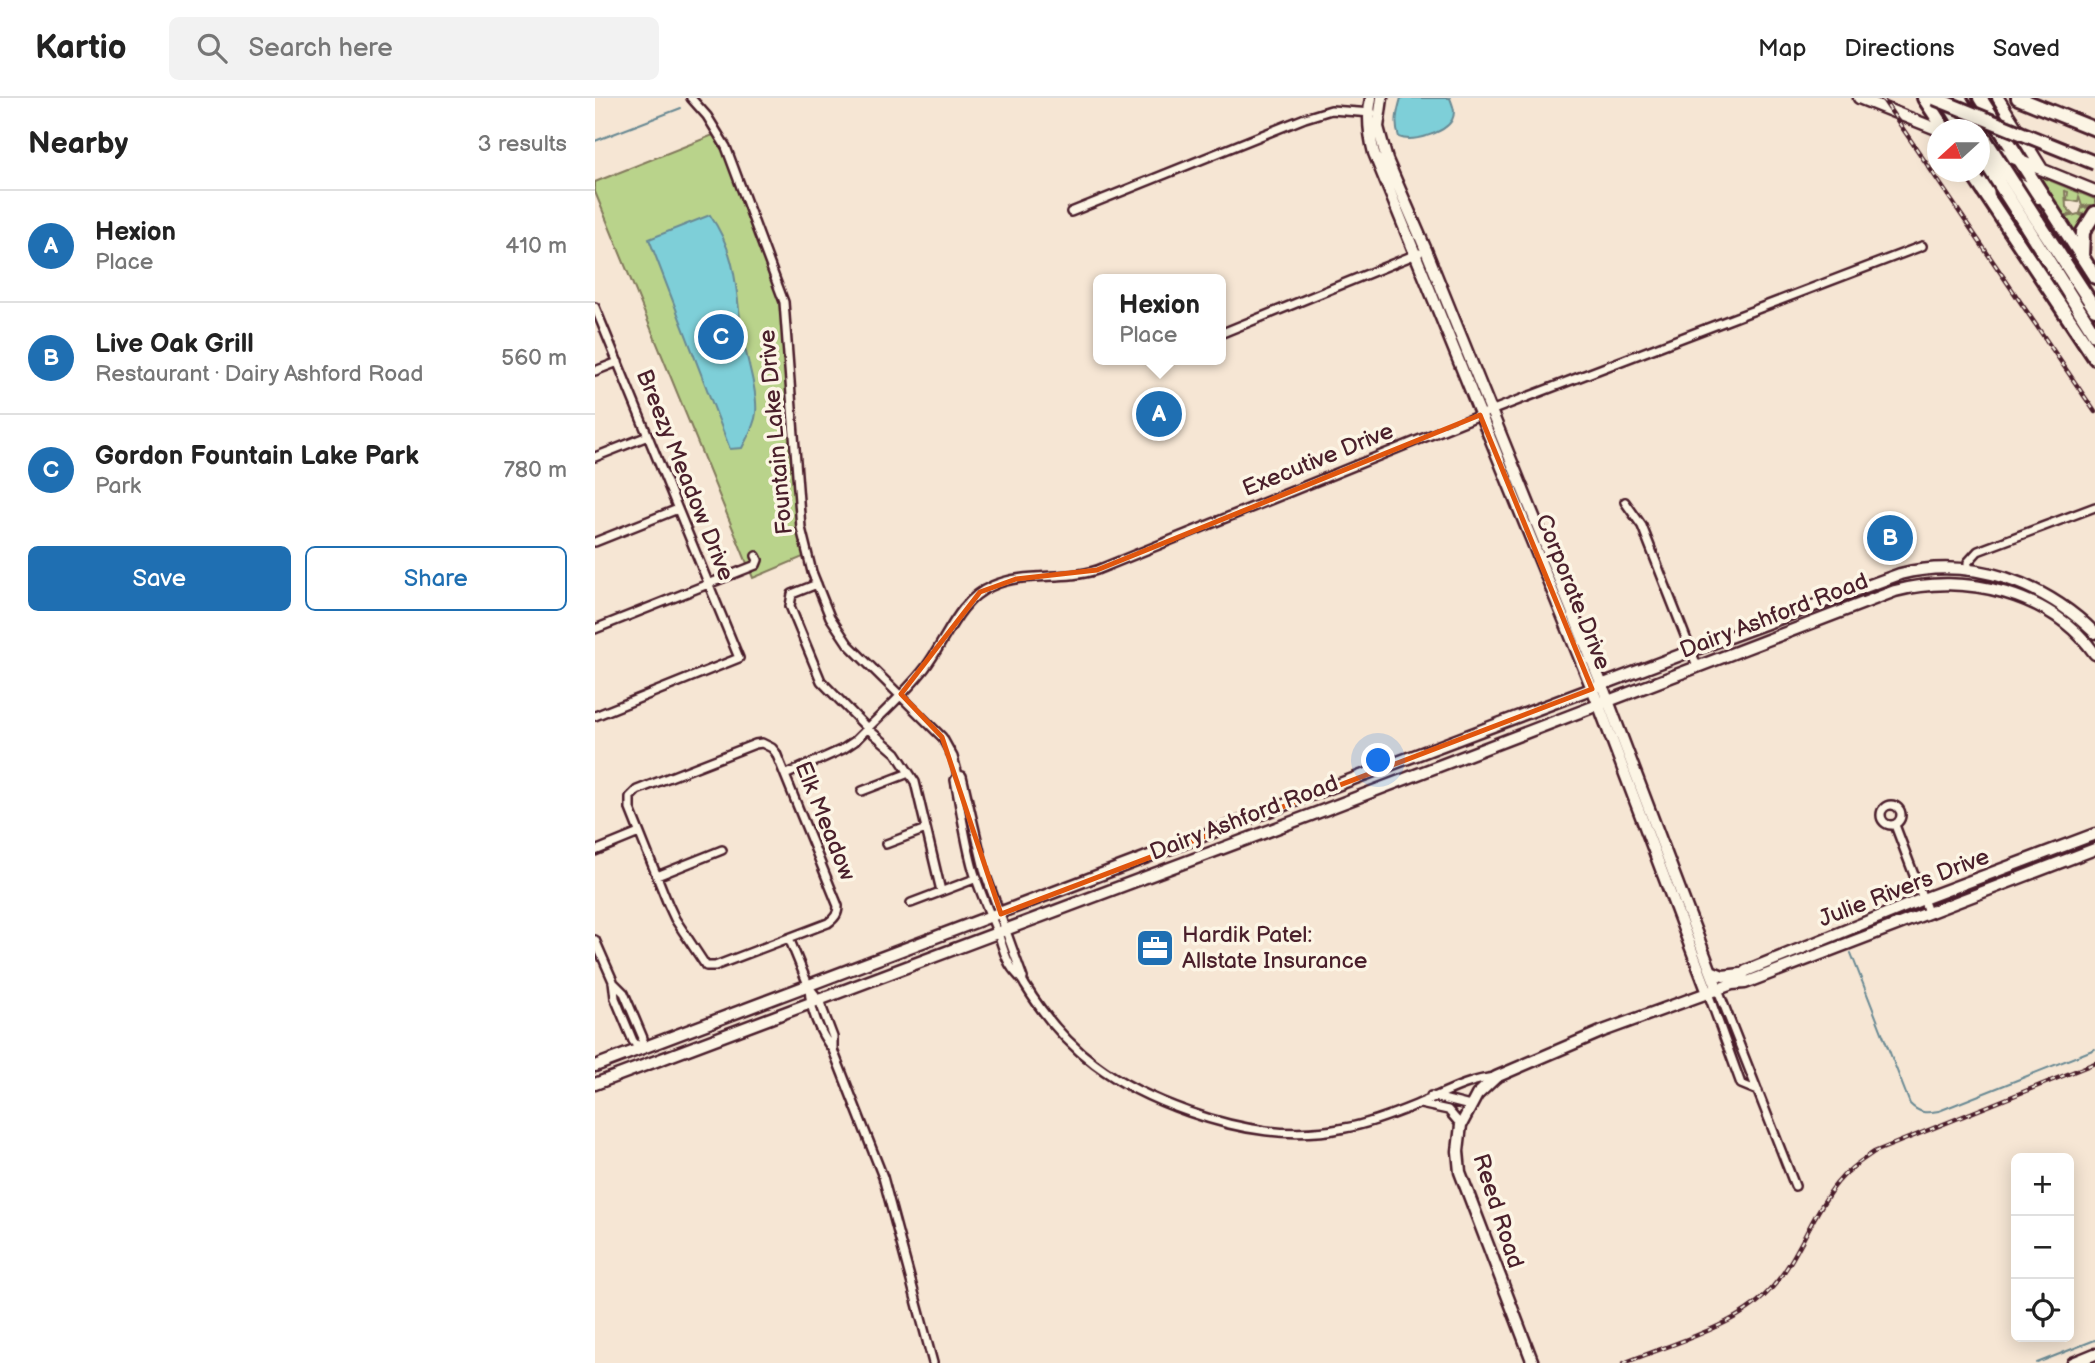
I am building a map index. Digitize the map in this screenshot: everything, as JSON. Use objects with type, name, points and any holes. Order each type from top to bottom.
[{"type":"highway","points":[[1924,98],[1938,119]]},
{"type":"highway","points":[[1934,98],[2095,163]]},
{"type":"highway","points":[[1945,98],[1958,119]]},
{"type":"highway","points":[[1959,98],[2095,335]]},
{"type":"highway","points":[[1980,98],[2095,277]]},
{"type":"highway","points":[[2018,98],[2095,130]]},
{"type":"highway","points":[[1988,119],[1989,113]]},
{"type":"highway","points":[[1990,167],[2095,309]]},
{"type":"highway","points":[[1988,199],[1989,182],[1998,176],[2022,184],[2049,206]]},
{"type":"highway","points":[[1977,182],[2095,358]]},
{"type":"highway","points":[[2082,257],[2083,232],[2095,213]]},
{"type":"main road","name":"Corporate Drive","points":[[1371,98],[1374,113]]},
{"type":"main road","name":"Corporate Drive","points":[[1383,98],[1374,113],[1369,133],[1374,153],[1421,253],[1603,701],[1713,991]]},
{"type":"main road","points":[[1859,98],[1927,125]]},
{"type":"main road","points":[[1998,98],[2043,170]]},
{"type":"main road","points":[[1990,148],[2095,191]]},
{"type":"main road","name":"Dairy Ashford Road","points":[[595,1066],[1691,651],[1835,597],[1917,570],[1940,568],[2001,575],[2037,590],[2075,613],[2095,632]]},
{"type":"main road","name":"Dairy Ashford Road","points":[[595,1084],[1319,812],[1872,599],[1926,584],[1960,583],[1996,591],[2032,602],[2063,622],[2095,654]]},
{"type":"main road","points":[[1867,586],[1872,599]]},
{"type":"main road","points":[[1835,597],[1840,611]]},
{"type":"main road","points":[[1312,795],[1319,812]]},
{"type":"main road","points":[[1244,822],[1250,838]]},
{"type":"main road","name":"Julie Rivers Drive","points":[[1731,984],[1741,974],[1923,899],[2095,834]]},
{"type":"main road","name":"Corporate Drive","points":[[1657,843],[1711,971],[1713,991]]},
{"type":"main road","name":"Julie Rivers Drive","points":[[1496,1077],[1603,1031],[1731,984],[1745,983],[2095,849]]},
{"type":"main road","points":[[2033,858],[2038,871]]},
{"type":"main road","points":[[1120,869],[1125,884]]},
{"type":"main road","points":[[1868,922],[1870,934]]},
{"type":"main road","points":[[904,951],[910,965]]},
{"type":"main road","points":[[1711,971],[1723,976],[1741,974]]},
{"type":"main road","name":"Reed Road","points":[[1496,1077],[1477,1095],[1461,1125],[1458,1151],[1460,1172],[1533,1363]]},
{"type":"main road","points":[[2073,1363],[2095,1354]]},
{"type":"street","name":"Fountain Lake Drive","points":[[691,98],[707,116],[726,147],[784,302],[801,528],[817,584],[830,617],[848,644],[942,737],[953,757],[958,775],[962,776],[996,916]]},
{"type":"street","points":[[1071,212],[1305,118],[1331,110],[1374,113]]},
{"type":"street","name":"Executive Drive","points":[[785,775],[843,749],[867,728],[926,667],[967,604],[990,586],[1016,579],[1080,575],[1097,570],[1485,413],[1922,246]]},
{"type":"street","points":[[1226,332],[1421,253]]},
{"type":"street","name":"Breezy Meadow Drive","points":[[595,307],[739,659],[595,716]]},
{"type":"street","points":[[595,371],[618,362]]},
{"type":"street","points":[[595,457],[648,436]]},
{"type":"street","points":[[1625,502],[1642,526],[1697,666]]},
{"type":"street","points":[[1968,571],[1968,562],[1979,551],[2095,507]]},
{"type":"street","points":[[595,542],[678,509]]},
{"type":"street","points":[[595,629],[755,565],[756,556]]},
{"type":"street","points":[[817,584],[792,594],[790,606],[821,681],[867,728],[896,752],[915,782],[941,891]]},
{"type":"street","name":"Elk Meadow","points":[[639,833],[630,809],[630,797],[637,790],[755,744],[767,744],[776,753],[838,906],[836,916],[828,923],[789,938]]},
{"type":"street","points":[[862,791],[909,773]]},
{"type":"street","name":"Fountain Lake Drive","points":[[958,775],[955,780],[965,834],[977,878],[996,916]]},
{"type":"street","points":[[1895,825],[1928,912]]},
{"type":"street","points":[[886,844],[926,829]]},
{"type":"street","points":[[965,834],[975,831]]},
{"type":"street","points":[[595,851],[639,833],[675,919],[706,966],[715,966],[789,938],[815,1002],[825,1040],[833,1050],[883,1177],[933,1363]]},
{"type":"street","points":[[657,876],[722,850]]},
{"type":"street","points":[[911,903],[977,878]]},
{"type":"street","name":"Julie Rivers Drive","points":[[996,916],[1011,967],[1024,981],[1057,1031],[1088,1060],[1129,1086],[1177,1108],[1224,1124],[1261,1132],[1299,1133],[1346,1128],[1419,1104],[1431,1096],[1477,1079],[1496,1077]]},
{"type":"street","points":[[595,940],[613,981],[615,998],[633,1041],[640,1049]]},
{"type":"street","name":"Corporate Drive","points":[[1713,991],[1730,1018],[1795,1186]]},
{"type":"street","name":"Corporate Drive","points":[[1713,991],[1719,1023],[1741,1084],[1758,1091]]},
{"type":"street","points":[[1719,1023],[1730,1018]]},
{"type":"street","points":[[1431,1096],[1469,1106]]},
{"type":"street","points":[[1419,1104],[1448,1110],[1461,1125]]},
{"type":"highlighted area","points":[[1480,415],[1592,689],[1001,914],[942,737],[901,694],[980,592],[1016,579],[1097,570]]},
{"type":"green space","points":[[718,133],[784,302],[797,483],[808,555],[753,578],[595,192],[595,182]]},
{"type":"green space","points":[[2039,176],[2095,199],[2095,209],[2077,238],[2039,180]],"holes":[[[2065,191],[2068,192],[2067,200],[2078,202],[2079,197],[2082,206],[2091,205],[2082,208],[2082,216],[2078,214],[2068,217],[2067,215],[2073,214],[2066,207]]]},
{"type":"water","points":[[1401,98],[1450,98],[1454,109],[1452,120],[1443,129],[1428,136],[1412,139],[1399,137],[1397,118]]},
{"type":"water","points":[[710,215],[731,260],[755,396],[755,418],[742,448],[730,449],[649,239]]},
{"type":"waterway","points":[[595,141],[681,108]]},
{"type":"waterway","points":[[1851,953],[1910,1104],[1920,1111],[1939,1111],[2095,1049]]},
{"type":"waterway","points":[[2037,1363],[2095,1340]]},
{"type":"railway","points":[[1882,98],[2095,412]]},
{"type":"railway","points":[[1624,1363],[1701,1334],[1754,1304],[1768,1292],[1788,1267],[1837,1183],[1874,1152],[2095,1063]]},
{"type":"place","name":"Gordon Fountain Lake Park","points":[[721,337]]},
{"type":"place","name":"Hexion","points":[[1159,414]]},
{"type":"place","name":"Live Oak Grill","points":[[1890,538]]},
{"type":"place","name":"Hardik Patel: Allstate Insurance","points":[[1155,948]]}]
